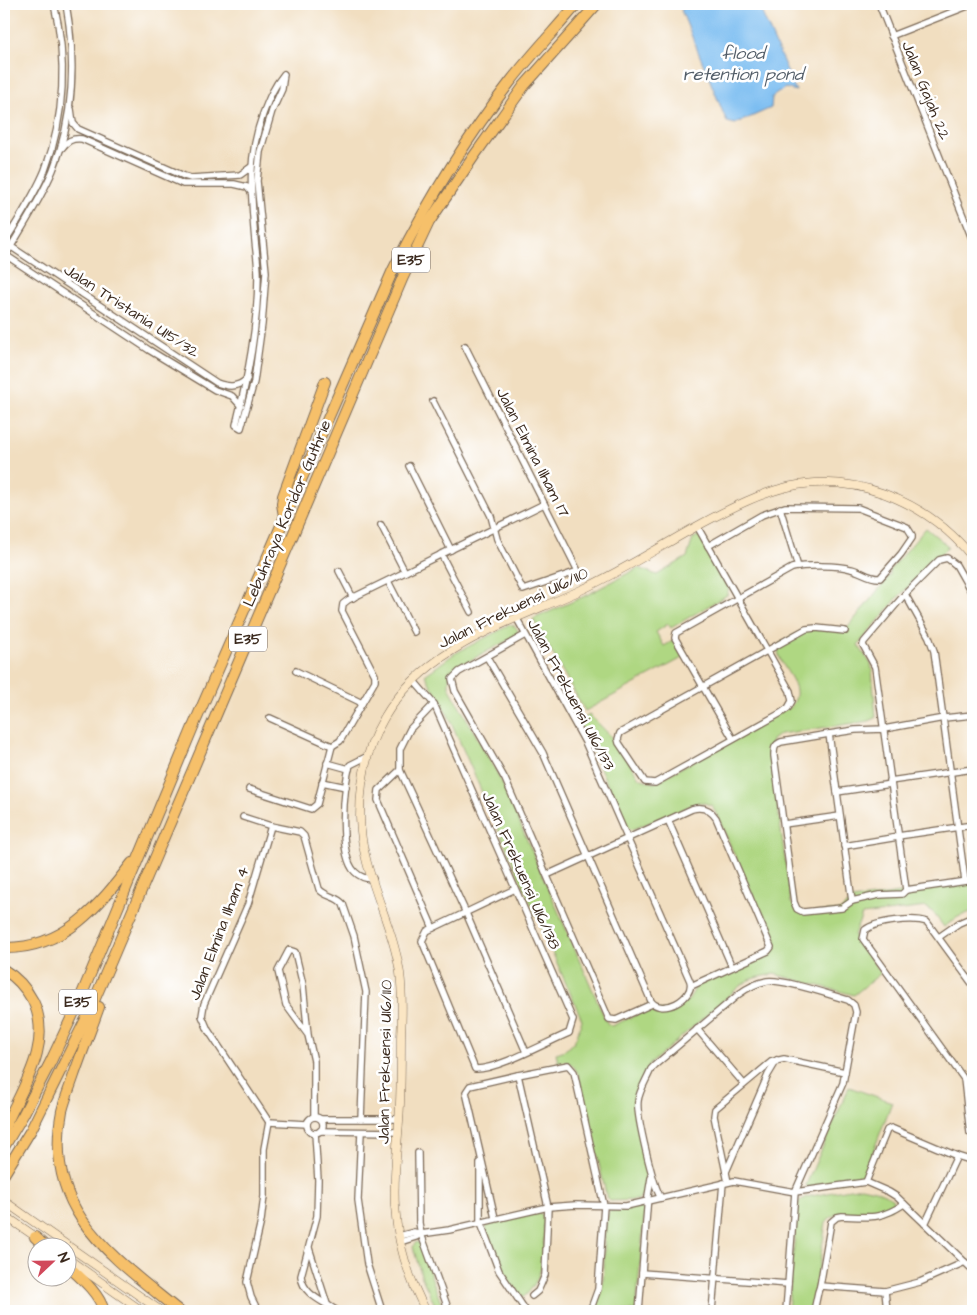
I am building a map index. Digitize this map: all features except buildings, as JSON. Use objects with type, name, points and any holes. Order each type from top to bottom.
[{"type":"highway","name":"Lebuhraya Koridor Guthrie","points":[[4,1147],[23,1115],[77,1006],[193,727],[284,516],[292,503],[376,306],[418,221],[463,149],[510,82],[577,4]]},
{"type":"highway","name":"Lebuhraya Koridor Guthrie","points":[[4,1174],[31,1130],[63,1069],[88,1015],[403,276],[430,222],[524,86],[597,4]]},
{"type":"highway","points":[[284,516],[283,496],[325,382]]},
{"type":"highway","points":[[4,948],[37,943],[74,926],[102,902],[141,852]]},
{"type":"highway","points":[[134,907],[62,1110],[57,1144],[59,1164],[72,1204],[95,1238],[109,1254],[179,1311]]},
{"type":"highway","points":[[4,970],[18,980],[30,995],[36,1008],[40,1032],[35,1060],[4,1129]]},
{"type":"highway","points":[[78,1276],[89,1287],[104,1311]]},
{"type":"street","points":[[4,243],[44,170],[57,124],[63,76],[61,44],[54,4]]},
{"type":"street","points":[[4,256],[44,188],[59,153],[66,128],[72,61],[66,4]]},
{"type":"street","name":"Jalan Gajah 22","points":[[879,4],[973,241]]},
{"type":"street","points":[[892,36],[973,4]]},
{"type":"street","points":[[284,74],[282,89],[272,111],[260,152],[257,181],[266,272],[264,303],[254,382],[241,428],[236,425],[248,379],[256,323],[258,273],[250,192],[251,167],[258,129],[270,95],[284,74]]},
{"type":"street","points":[[70,100],[71,115],[78,128],[184,176],[191,178],[240,176],[251,167]]},
{"type":"street","points":[[59,153],[66,142],[76,138],[82,139],[183,184],[234,184],[246,187],[250,192]]},
{"type":"street","points":[[4,234],[10,233]]},
{"type":"street","name":"Jalan Tristania U15/32","points":[[4,243],[217,383],[225,386],[239,385],[248,379]]},
{"type":"street","name":"Jalan Tristania U15/32","points":[[4,256],[171,364],[214,390],[232,396],[241,406]]},
{"type":"street","name":"Jalan Elmina Ilham 17","points":[[465,346],[578,571],[523,590],[498,539],[495,528]]},
{"type":"street","points":[[171,364],[175,356]]},
{"type":"street","points":[[433,401],[491,516],[495,528]]},
{"type":"street","points":[[409,466],[451,550]]},
{"type":"street","name":"Jalan Frekuensi U16/110","points":[[426,1311],[408,1270],[394,1204],[399,1120],[401,983],[395,945],[363,848],[360,823],[360,798],[368,756],[385,716],[414,680],[431,665],[453,650],[516,617],[584,589],[744,501],[780,488],[821,483],[846,484],[872,490],[910,505],[941,524],[973,558]]},
{"type":"street","points":[[249,789],[311,809],[317,804],[332,746],[340,741],[375,681],[375,675],[342,611],[343,604],[544,504]]},
{"type":"street","points":[[708,546],[762,515],[780,508],[792,506],[858,508],[906,527],[912,535],[911,540],[901,554],[880,578],[846,568],[798,567],[788,570],[737,598],[675,635],[733,739]]},
{"type":"street","points":[[780,508],[798,567]]},
{"type":"street","points":[[381,525],[405,572]]},
{"type":"street","points":[[697,526],[737,598],[767,651],[790,691],[792,701],[786,710],[651,784],[645,782],[619,743],[620,733],[767,651],[811,628],[845,631]]},
{"type":"street","points":[[441,554],[471,612]]},
{"type":"street","points":[[906,890],[875,667],[863,643],[905,594],[939,560],[948,558],[956,565],[973,595]]},
{"type":"street","points":[[339,571],[352,598]]},
{"type":"street","points":[[388,581],[414,632]]},
{"type":"street","points":[[905,594],[929,637],[934,651],[965,881]]},
{"type":"street","name":"Jalan Frekuensi U16/133","points":[[516,617],[580,733],[628,838],[691,986]]},
{"type":"street","points":[[525,635],[459,672],[452,679],[452,683],[500,769],[609,1019],[616,1020],[652,1004]]},
{"type":"street","points":[[487,657],[543,753],[588,856],[652,1004],[662,1008],[679,1001],[688,995],[691,986],[771,948],[713,814],[706,809],[696,808],[668,820],[588,856],[547,875]]},
{"type":"street","points":[[296,671],[362,703]]},
{"type":"street","name":"Jalan Frekuensi U16/138","points":[[414,680],[434,704],[573,1020],[569,1032],[508,1061],[475,1069],[422,941],[427,931],[433,928]]},
{"type":"street","points":[[434,704],[410,730],[400,749],[400,770],[466,913],[526,1052]]},
{"type":"street","points":[[973,715],[944,718],[884,729],[855,730],[781,742],[775,747],[774,756],[794,902],[797,909],[803,912],[842,908],[852,901],[879,895],[902,894],[906,890],[973,880]]},
{"type":"street","points":[[270,718],[332,746]]},
{"type":"street","points":[[829,734],[852,901]]},
{"type":"street","points":[[368,756],[353,763],[349,769],[344,818],[345,837],[350,863],[354,871],[361,877],[373,879]]},
{"type":"street","points":[[327,763],[349,769]]},
{"type":"street","points":[[836,792],[973,769]]},
{"type":"street","points":[[400,770],[379,790],[378,800],[433,928],[515,889]]},
{"type":"street","points":[[322,782],[346,787]]},
{"type":"street","points":[[784,824],[840,816]]},
{"type":"street","points":[[243,817],[271,826],[300,832],[304,836],[319,889],[322,893],[340,900],[343,904],[354,936],[366,992],[362,1119]]},
{"type":"street","points":[[668,820],[732,967]]},
{"type":"street","points":[[844,846],[973,825]]},
{"type":"street","name":"Jalan Elmina Ilham 4","points":[[268,1122],[208,1030],[202,1016],[204,1004],[248,904],[271,826]]},
{"type":"street","points":[[939,937],[973,916]]},
{"type":"street","points":[[973,985],[927,922],[919,919],[870,926],[864,930],[863,939],[964,1078],[970,1133],[973,1135]]},
{"type":"street","points":[[308,1035],[286,1006],[278,971],[289,950],[295,952],[303,985],[308,1035],[314,1061],[314,1117]]},
{"type":"street","points":[[661,1198],[652,1176],[638,1108],[638,1098],[655,1065],[753,985],[768,981],[778,981],[848,1000],[854,1005],[856,1012],[843,1083],[795,1192],[786,1311]]},
{"type":"street","points":[[698,1029],[744,1084]]},
{"type":"street","points":[[712,1311],[726,1182],[726,1172],[714,1116],[715,1109],[771,1062],[777,1060],[846,1072]]},
{"type":"street","points":[[726,1172],[768,1075],[777,1060]]},
{"type":"street","points":[[495,1218],[466,1092],[470,1086],[564,1064],[568,1065],[573,1068],[604,1206],[598,1289],[590,1311]]},
{"type":"street","points":[[518,1075],[548,1207],[545,1275],[538,1291],[532,1296]]},
{"type":"street","points":[[398,1132],[318,1132],[310,1131],[307,1124],[309,1119],[314,1117],[321,1119],[399,1120]]},
{"type":"street","points":[[321,1119],[323,1126],[318,1132],[317,1216],[301,1276],[302,1284],[307,1292],[337,1311]]},
{"type":"street","points":[[258,1311],[251,1297],[248,1282],[261,1221],[264,1196],[264,1149],[268,1122],[307,1124]]},
{"type":"street","points":[[866,1182],[889,1128],[893,1128],[956,1156],[973,1161]]},
{"type":"street","points":[[361,1132],[358,1200],[367,1264],[382,1311]]},
{"type":"street","points":[[480,1152],[480,1221],[499,1271],[526,1311]]},
{"type":"street","points":[[418,1153],[419,1223],[449,1311]]},
{"type":"street","points":[[925,1224],[956,1156]]},
{"type":"street","points":[[639,1311],[652,1176]]},
{"type":"street","points":[[400,1239],[414,1232],[422,1234],[449,1230],[480,1221],[548,1207],[576,1205],[626,1206],[649,1202],[726,1182],[741,1181],[795,1192],[866,1182],[889,1192],[904,1204],[973,1270]]},
{"type":"street","points":[[4,1201],[161,1311]]},
{"type":"street","points":[[814,1311],[820,1286],[829,1226],[834,1219],[842,1216],[876,1217],[885,1215],[904,1204]]},
{"type":"street","points":[[4,1215],[35,1237]]},
{"type":"street","points":[[309,1246],[327,1304]]},
{"type":"street","points":[[820,1286],[885,1291],[925,1280],[965,1262]]},
{"type":"street","points":[[78,1266],[142,1311]]},
{"type":"street","points":[[642,1274],[788,1284]]},
{"type":"street","points":[[885,1291],[887,1311]]},
{"type":"green space","points":[[926,528],[948,546],[899,596],[858,645],[871,664],[876,718],[869,721],[780,734],[772,740],[770,750],[791,903],[800,912],[840,911],[852,900],[973,882],[973,911],[958,917],[944,927],[932,911],[926,907],[862,915],[854,935],[881,973],[854,995],[774,974],[751,979],[740,986],[650,1064],[634,1103],[648,1173],[646,1190],[638,1200],[610,1201],[607,1198],[578,1074],[570,1064],[558,1062],[556,1053],[563,1051],[571,1045],[582,1020],[448,715],[425,675],[454,654],[510,625],[515,626],[518,634],[516,636],[454,669],[449,678],[449,687],[507,794],[607,1023],[612,1026],[649,1009],[664,1011],[689,1000],[695,988],[699,985],[772,952],[775,945],[711,805],[700,802],[631,830],[626,826],[579,721],[589,715],[611,737],[639,778],[654,783],[790,707],[795,699],[796,691],[794,683],[778,652],[779,644],[805,629],[845,631],[890,575],[890,570]]},
{"type":"green space","points":[[699,535],[729,587],[727,595],[671,628],[668,624],[656,632],[664,646],[676,639],[686,656],[585,711],[533,619],[585,596],[638,568],[657,575],[687,557],[693,539]]},
{"type":"green space","points":[[849,1087],[892,1102],[865,1173],[862,1178],[808,1188],[806,1185]]},
{"type":"green space","points":[[861,1187],[875,1190],[891,1197],[893,1200],[891,1208],[869,1214],[837,1214],[826,1222],[812,1311],[788,1311],[799,1202],[806,1197]]},
{"type":"green space","points":[[643,1206],[645,1208],[636,1311],[593,1311],[602,1285],[604,1237],[609,1211]]},
{"type":"green space","points":[[538,1212],[544,1216],[543,1260],[537,1279],[524,1297],[512,1286],[500,1265],[490,1243],[486,1227],[492,1223]]},
{"type":"green space","points":[[416,1242],[420,1243],[423,1247],[444,1311],[438,1311],[422,1278],[413,1247]]},
{"type":"water","name":"flood retention pond","points":[[689,4],[758,4],[796,91],[785,88],[772,97],[771,108],[735,124],[727,122],[681,10]]}]
